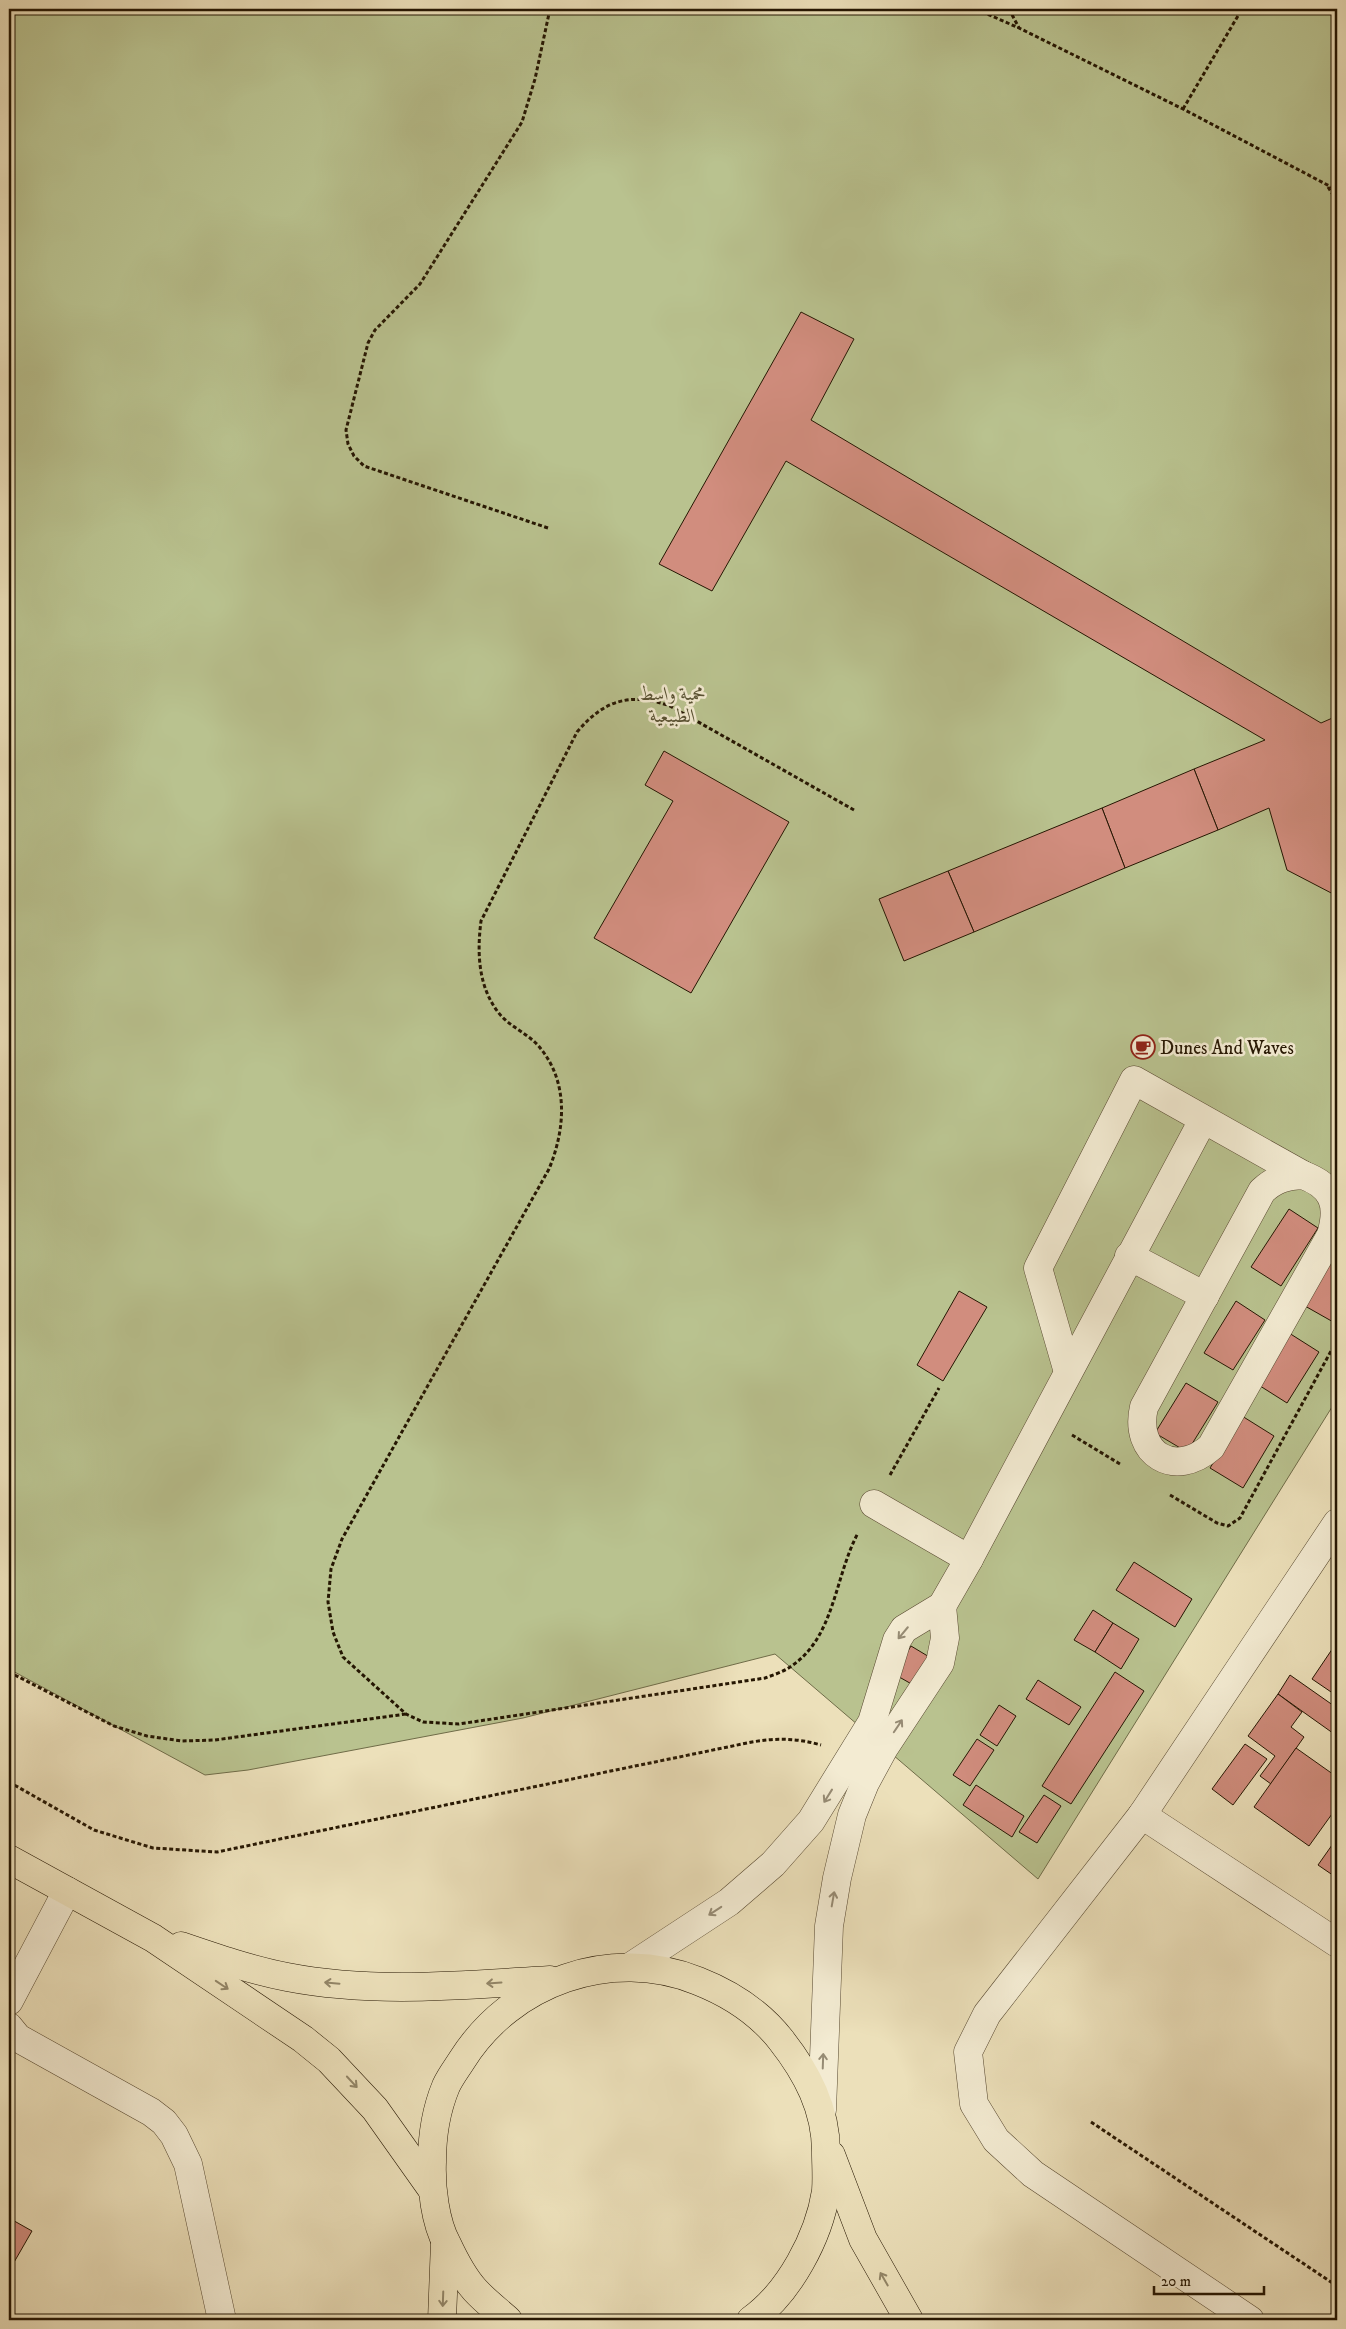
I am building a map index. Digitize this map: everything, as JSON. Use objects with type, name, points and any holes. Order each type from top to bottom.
[{"type":"main road","points":[[9,1859],[153,1938],[303,2039],[329,2060],[375,2109],[431,2188]]},
{"type":"main road","points":[[153,1938],[251,1969],[327,1983],[414,1987],[560,1979],[595,1970],[630,1967],[680,1974],[727,1993],[768,2024],[799,2064],[822,2110],[826,2141],[826,2191],[813,2239],[788,2282],[750,2320]]},
{"type":"main road","points":[[442,2320],[445,2242],[431,2188],[432,2135],[446,2085],[475,2040],[513,2003],[560,1979]]},
{"type":"main road","points":[[826,2141],[863,2239],[909,2320]]},
{"type":"main road","points":[[445,2242],[475,2290],[508,2320]]},
{"type":"street","points":[[1068,1372],[1038,1268],[1134,1080],[1303,1175],[1317,1180],[1328,1191],[1335,1205],[1336,1220],[1331,1235],[1211,1447],[1201,1456],[1188,1461],[1173,1461],[1160,1456],[1149,1447],[1143,1435],[1141,1421],[1144,1407],[1262,1191],[1273,1180],[1287,1176],[1303,1175]]},
{"type":"street","points":[[822,2110],[827,1950],[832,1902],[852,1815],[858,1798],[863,1761],[872,1722],[900,1635],[904,1629],[942,1606],[969,1559],[1203,1120]]},
{"type":"street","points":[[1130,1256],[1205,1296]]},
{"type":"street","points":[[874,1504],[969,1559]]},
{"type":"street","points":[[1250,2320],[1033,2174],[996,2140],[974,2104],[968,2052],[987,2014],[1142,1815],[1337,1523]]},
{"type":"street","points":[[630,1967],[729,1902],[772,1864],[863,1761],[887,1742],[940,1663],[945,1638],[942,1606]]},
{"type":"street","points":[[1142,1815],[1337,1943]]},
{"type":"street","points":[[9,2001],[68,1891]]},
{"type":"street","points":[[9,2027],[18,2038],[151,2112],[164,2122],[174,2135],[188,2164],[222,2320]]},
{"type":"path","points":[[548,528],[364,466],[351,450],[346,430],[364,356],[375,330],[420,284],[522,122],[536,79],[550,9]]},
{"type":"path","points":[[976,9],[1020,28],[1182,109],[1328,187],[1337,190]]},
{"type":"path","points":[[1009,9],[1020,28]]},
{"type":"path","points":[[1182,109],[1242,9]]},
{"type":"path","points":[[1328,187],[1337,201]]},
{"type":"path","points":[[854,810],[670,706],[653,700],[636,698],[618,701],[602,707],[588,718],[578,732],[481,921],[478,945],[480,969],[487,992],[498,1013],[541,1048],[552,1067],[559,1087],[562,1108],[557,1150],[549,1169],[342,1539],[331,1569],[328,1602],[333,1632],[343,1657],[406,1714],[423,1722],[459,1724],[765,1678],[789,1668],[808,1653],[822,1635],[849,1554],[874,1504],[939,1388]]},
{"type":"path","points":[[9,1672],[114,1726],[147,1736],[182,1741],[215,1740],[406,1714]]},
{"type":"path","points":[[9,1782],[94,1830],[153,1848],[217,1852],[776,1738],[805,1741],[863,1761]]},
{"type":"path","points":[[1091,2122],[1337,2286]]},
{"type":"green space","name":"محمية واسط الطبيعية","points":[[9,9],[1337,9],[1337,1399],[1038,1879],[775,1654],[523,1718],[248,1770],[205,1775],[9,1669]]},
{"type":"building","points":[[801,312],[854,339],[811,420],[1321,723],[1337,716],[1337,896],[1287,870],[1269,808],[1218,830],[1194,769],[1265,740],[786,461],[712,591],[659,564]]},
{"type":"building","points":[[664,751],[789,822],[691,993],[594,938],[673,801],[645,785]]},
{"type":"building","points":[[1194,769],[1218,830],[1125,868],[1102,808]]},
{"type":"building","points":[[1102,808],[1125,868],[974,932],[948,871]]},
{"type":"building","points":[[948,871],[974,932],[904,961],[879,899]]},
{"type":"building","points":[[1289,1209],[1318,1228],[1281,1286],[1251,1267]]},
{"type":"building","points":[[1337,1250],[1337,1320],[1335,1323],[1305,1306]]},
{"type":"building","points":[[959,1291],[987,1307],[943,1381],[917,1365]]},
{"type":"building","points":[[1236,1301],[1265,1320],[1233,1370],[1204,1353]]},
{"type":"building","points":[[1289,1333],[1319,1352],[1287,1403],[1257,1384]]},
{"type":"building","points":[[1186,1383],[1218,1402],[1187,1452],[1155,1433]]},
{"type":"building","points":[[1242,1416],[1274,1436],[1243,1488],[1210,1468]]},
{"type":"building","points":[[1134,1562],[1192,1599],[1175,1627],[1116,1590]]},
{"type":"building","points":[[1093,1610],[1113,1623],[1095,1652],[1074,1640]]},
{"type":"building","points":[[1113,1623],[1139,1639],[1121,1669],[1095,1652]]},
{"type":"building","points":[[1337,1642],[1337,1696],[1312,1679]]},
{"type":"building","points":[[911,1646],[931,1658],[915,1686],[894,1674]]},
{"type":"building","points":[[1115,1672],[1144,1691],[1071,1804],[1042,1786]]},
{"type":"building","points":[[1290,1675],[1337,1708],[1337,1736],[1278,1694]]},
{"type":"building","points":[[1038,1680],[1081,1707],[1069,1725],[1026,1699]]},
{"type":"building","points":[[1278,1694],[1302,1712],[1291,1727],[1304,1737],[1271,1784],[1260,1776],[1275,1756],[1248,1736]]},
{"type":"building","points":[[999,1705],[1016,1716],[997,1746],[980,1735]]},
{"type":"building","points":[[977,1739],[994,1750],[970,1786],[953,1775]]},
{"type":"building","points":[[1245,1744],[1267,1759],[1233,1805],[1212,1789]]},
{"type":"building","points":[[1296,1748],[1337,1777],[1337,1807],[1309,1846],[1254,1807]]},
{"type":"building","points":[[976,1785],[1024,1816],[1012,1837],[963,1805]]},
{"type":"building","points":[[1044,1795],[1061,1806],[1037,1843],[1019,1832]]},
{"type":"building","points":[[1337,1838],[1337,1878],[1318,1865]]},
{"type":"building","points":[[9,2218],[32,2231],[9,2271]]},
{"type":"place","name":"Dunes And Waves","points":[[1143,1047]]}]
